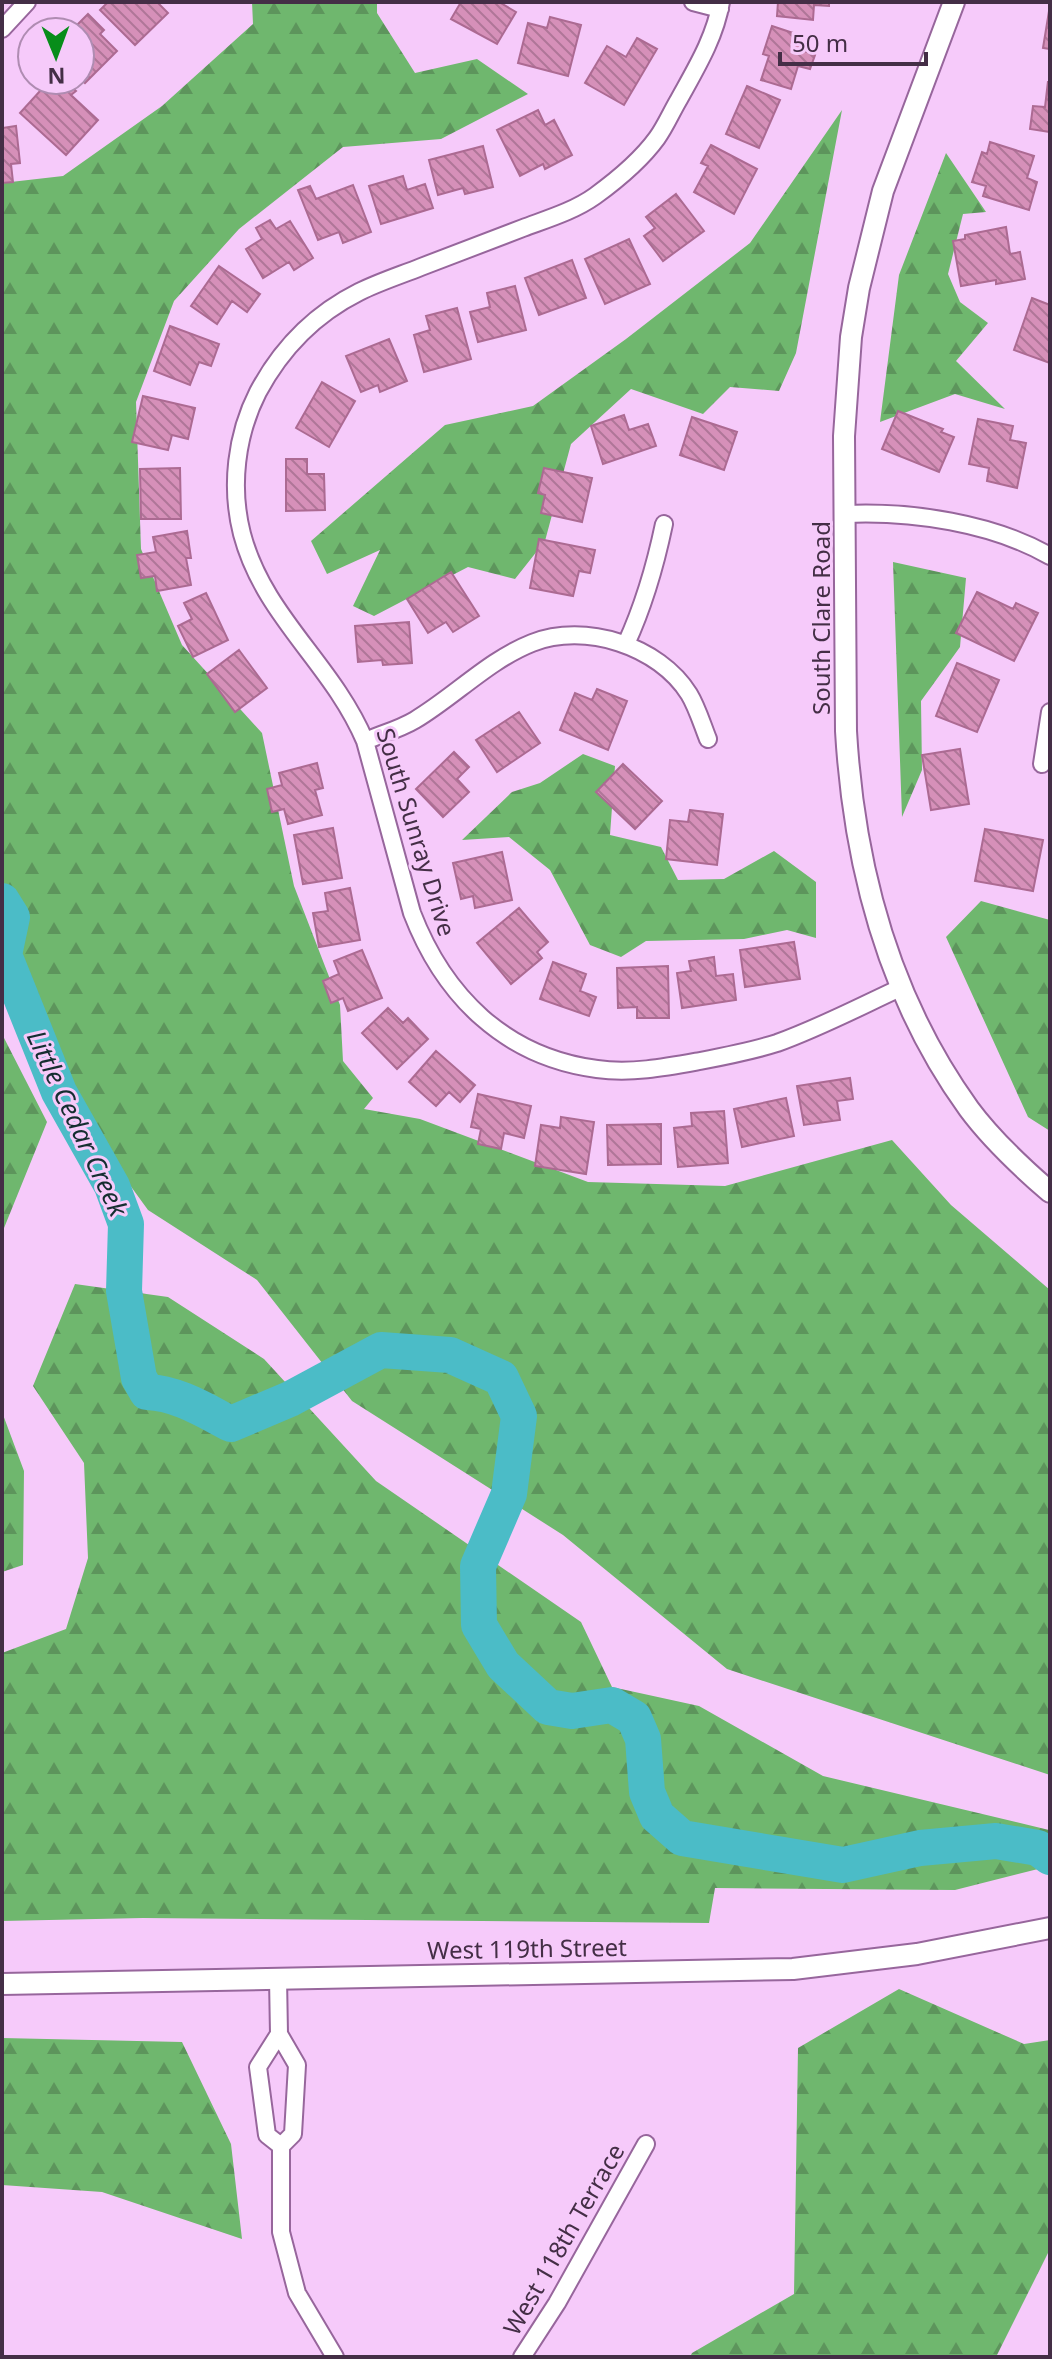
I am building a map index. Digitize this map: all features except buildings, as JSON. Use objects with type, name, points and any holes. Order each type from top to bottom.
[{"type":"street","points":[[2,29],[27,2]]},
{"type":"street","points":[[693,2],[721,6]]},
{"type":"street","name":"South Clare Road","points":[[954,2],[883,191],[859,288],[851,337],[844,436],[846,731],[854,820],[871,895],[900,988],[924,1037],[970,1110],[995,1140],[1050,1192]]},
{"type":"street","name":"South Sunray Drive","points":[[721,6],[706,49],[658,138],[628,169],[593,198],[359,292],[320,316],[292,341],[271,368],[252,405],[243,432],[237,459],[236,493],[241,530],[251,565],[268,597],[342,695],[365,741],[412,913],[422,939],[436,965],[463,1001],[487,1023],[522,1045],[560,1061],[599,1069],[636,1069],[728,1056],[776,1043],[900,988]]},
{"type":"street","points":[[845,514],[876,513],[979,526],[1029,544],[1050,556]]},
{"type":"street","points":[[626,644],[656,566],[664,524]]},
{"type":"street","points":[[365,741],[415,720],[504,657],[534,642],[562,637],[597,637],[626,644],[654,659],[690,695],[708,739]]},
{"type":"street","points":[[1042,764],[1050,712]]},
{"type":"street","name":"West 119th Street","points":[[2,1984],[793,1969],[917,1954],[1050,1928]]},
{"type":"street","points":[[278,1978],[279,2034],[297,2065],[293,2134],[281,2146],[281,2232],[297,2293],[335,2357]]},
{"type":"street","points":[[279,2034],[258,2067],[267,2135],[281,2146]]},
{"type":"street","name":"West 118th Terrace","points":[[522,2357],[557,2303],[646,2144]]},
{"type":"green space","points":[[252,2],[377,2],[377,13],[415,73],[477,59],[528,94],[441,139],[343,147],[239,229],[174,301],[136,402],[141,549],[182,645],[262,733],[294,886],[340,1005],[343,1061],[373,1098],[364,1109],[420,1119],[588,1182],[725,1186],[892,1140],[951,1205],[1050,1290],[1050,1775],[727,1669],[563,1535],[352,1401],[257,1280],[148,1210],[26,1042],[2,981],[2,183],[63,176],[162,106],[253,24]]},
{"type":"green space","points":[[842,110],[796,353],[779,391],[730,387],[703,414],[631,389],[571,444],[545,541],[515,579],[468,567],[374,616],[353,606],[380,550],[327,574],[311,541],[445,425],[533,406],[750,243]]},
{"type":"green space","points":[[946,153],[986,212],[963,214],[948,274],[960,302],[988,323],[956,361],[1005,409],[955,394],[880,422],[899,275]]},
{"type":"green space","points":[[893,562],[966,578],[960,647],[921,701],[922,770],[902,817]]},
{"type":"green space","points":[[583,754],[615,766],[610,835],[661,847],[678,880],[724,879],[774,851],[816,882],[816,938],[787,930],[744,939],[646,941],[621,957],[590,945],[550,870],[509,837],[462,840],[512,792],[540,783]]},
{"type":"green space","points":[[981,901],[1050,920],[1050,1131],[1028,1117],[946,937]]},
{"type":"green space","points":[[2,1034],[47,1122],[2,1233]]},
{"type":"green space","points":[[75,1284],[168,1297],[264,1359],[376,1481],[581,1622],[612,1687],[699,1706],[823,1776],[1049,1830],[1050,1866],[955,1890],[715,1888],[709,1923],[143,1918],[2,1921],[2,1653],[66,1629],[88,1558],[84,1463],[33,1386]]},
{"type":"green space","points":[[2,1412],[24,1471],[23,1565],[2,1572]]},
{"type":"green space","points":[[899,1989],[1024,2044],[1050,2040],[1050,2249],[996,2357],[690,2357],[794,2294],[798,2048]]},
{"type":"green space","points":[[2,2038],[182,2042],[231,2144],[242,2239],[102,2192],[2,2185]]},
{"type":"waterway","name":"Little Cedar Creek","points":[[2,901],[12,917],[4,955],[59,1092],[112,1186],[126,1224],[124,1291],[139,1378],[147,1392],[180,1399],[231,1424],[290,1399],[381,1350],[450,1355],[501,1378],[519,1416],[509,1494],[478,1566],[479,1625],[503,1665],[548,1707],[572,1711],[612,1705],[634,1718],[643,1739],[647,1792],[657,1816],[682,1838],[843,1865],[920,1848],[996,1841],[1038,1848],[1050,1857]]}]
